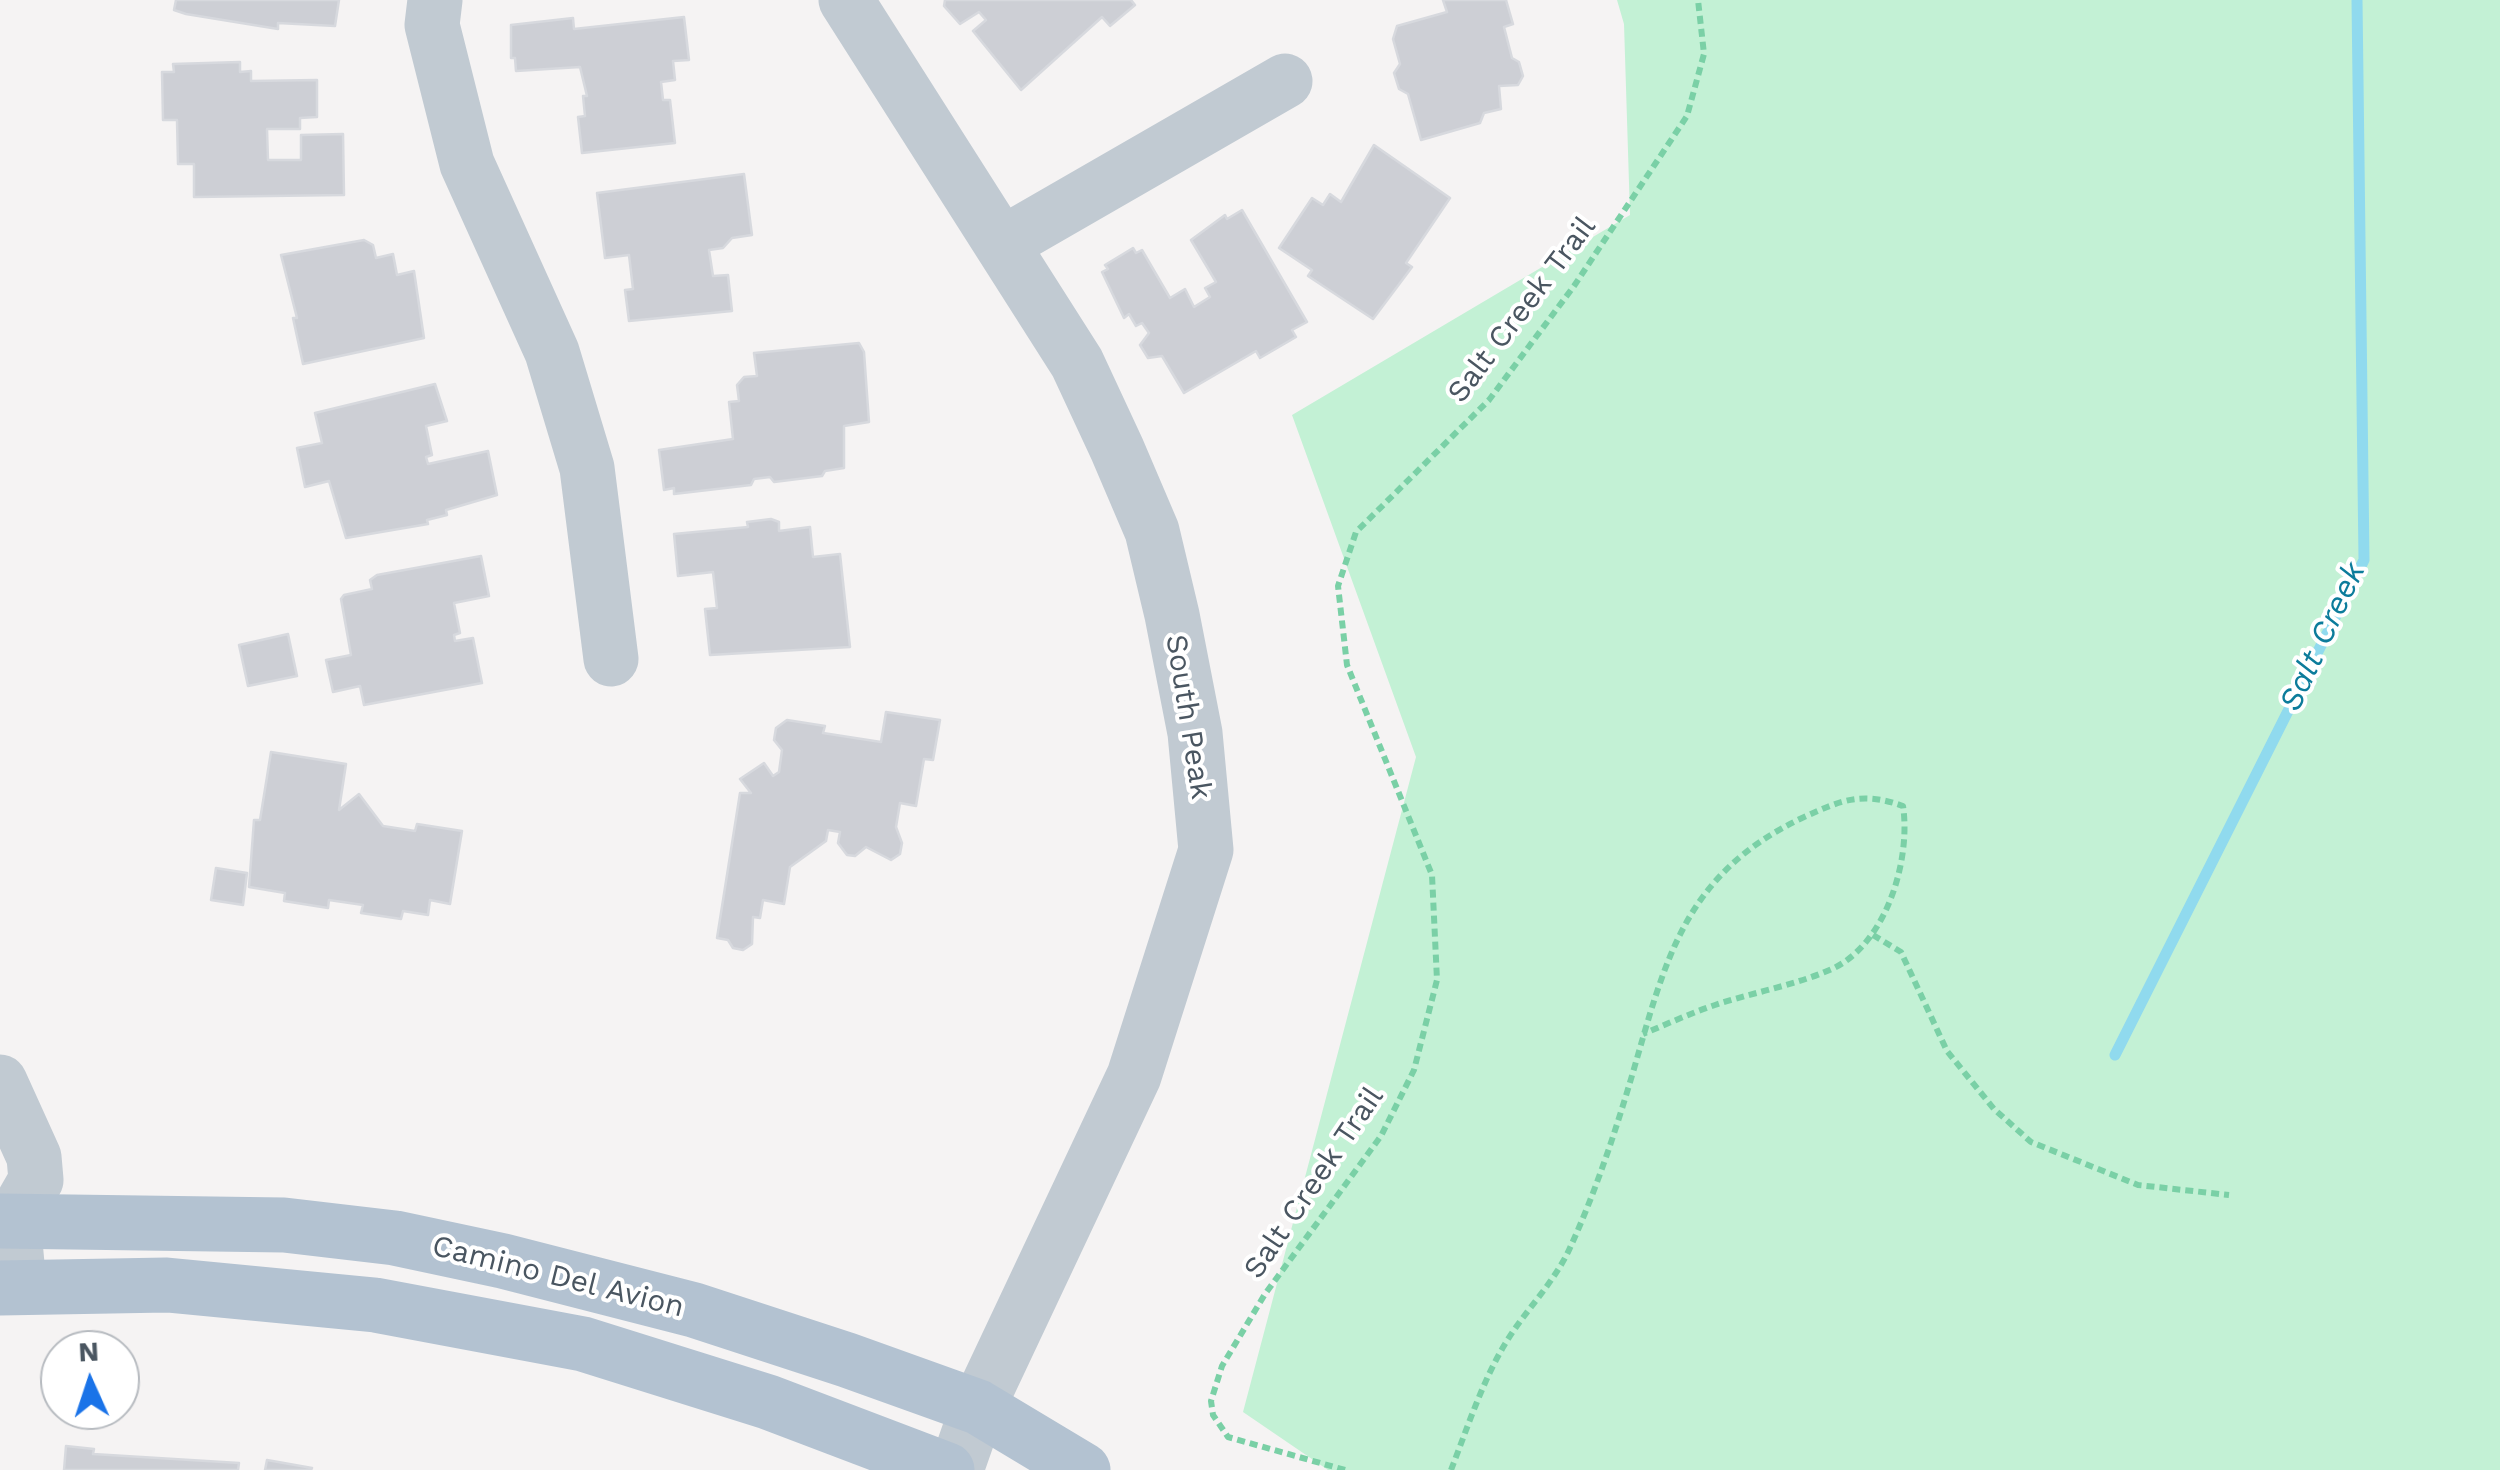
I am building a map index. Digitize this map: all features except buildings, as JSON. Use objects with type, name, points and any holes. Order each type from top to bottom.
[{"type":"main road","name":"Camino Del Avion","points":[[4,1215],[284,1226],[395,1238],[694,1310],[978,1407],[1083,1470]]},
{"type":"main road","name":"Camino Del Avion","points":[[10,1287],[167,1286],[375,1305],[583,1344],[768,1402],[947,1470]]},
{"type":"street","points":[[435,0],[432,24],[467,164],[552,352],[587,468],[611,659]]},
{"type":"street","name":"South Peak","points":[[846,0],[1077,364],[1152,531],[1194,732],[1206,850],[1134,1076],[978,1407],[956,1470]]},
{"type":"street","points":[[1002,244],[1285,81]]},
{"type":"street","points":[[0,1082],[34,1157],[36,1180],[4,1215],[10,1287]]},
{"type":"path","name":"Salt Creek Trail","points":[[1346,1470],[1228,1437],[1213,1415],[1211,1401],[1222,1366],[1265,1294],[1381,1136],[1414,1070],[1437,980],[1432,875],[1348,666],[1338,586],[1356,532],[1489,400],[1574,286],[1686,116],[1704,54],[1698,0]]},
{"type":"path","points":[[1451,1470],[1503,1346],[1568,1253],[1667,953],[1708,888],[1770,833],[1838,802],[1873,796],[1903,806],[1908,840],[1896,882],[1873,935],[1838,966],[1714,1005],[1643,1034]]},
{"type":"path","points":[[1873,935],[1900,952],[1947,1051],[1994,1109],[2031,1142],[2138,1185],[2229,1195]]},
{"type":"green space","points":[[1617,0],[2500,0],[2500,1470],[1328,1470],[1243,1412],[1416,757],[1292,415],[1630,215],[1624,24]]},
{"type":"waterway","name":"Salt Creek","points":[[2115,1055],[2364,560],[2357,0]]}]
